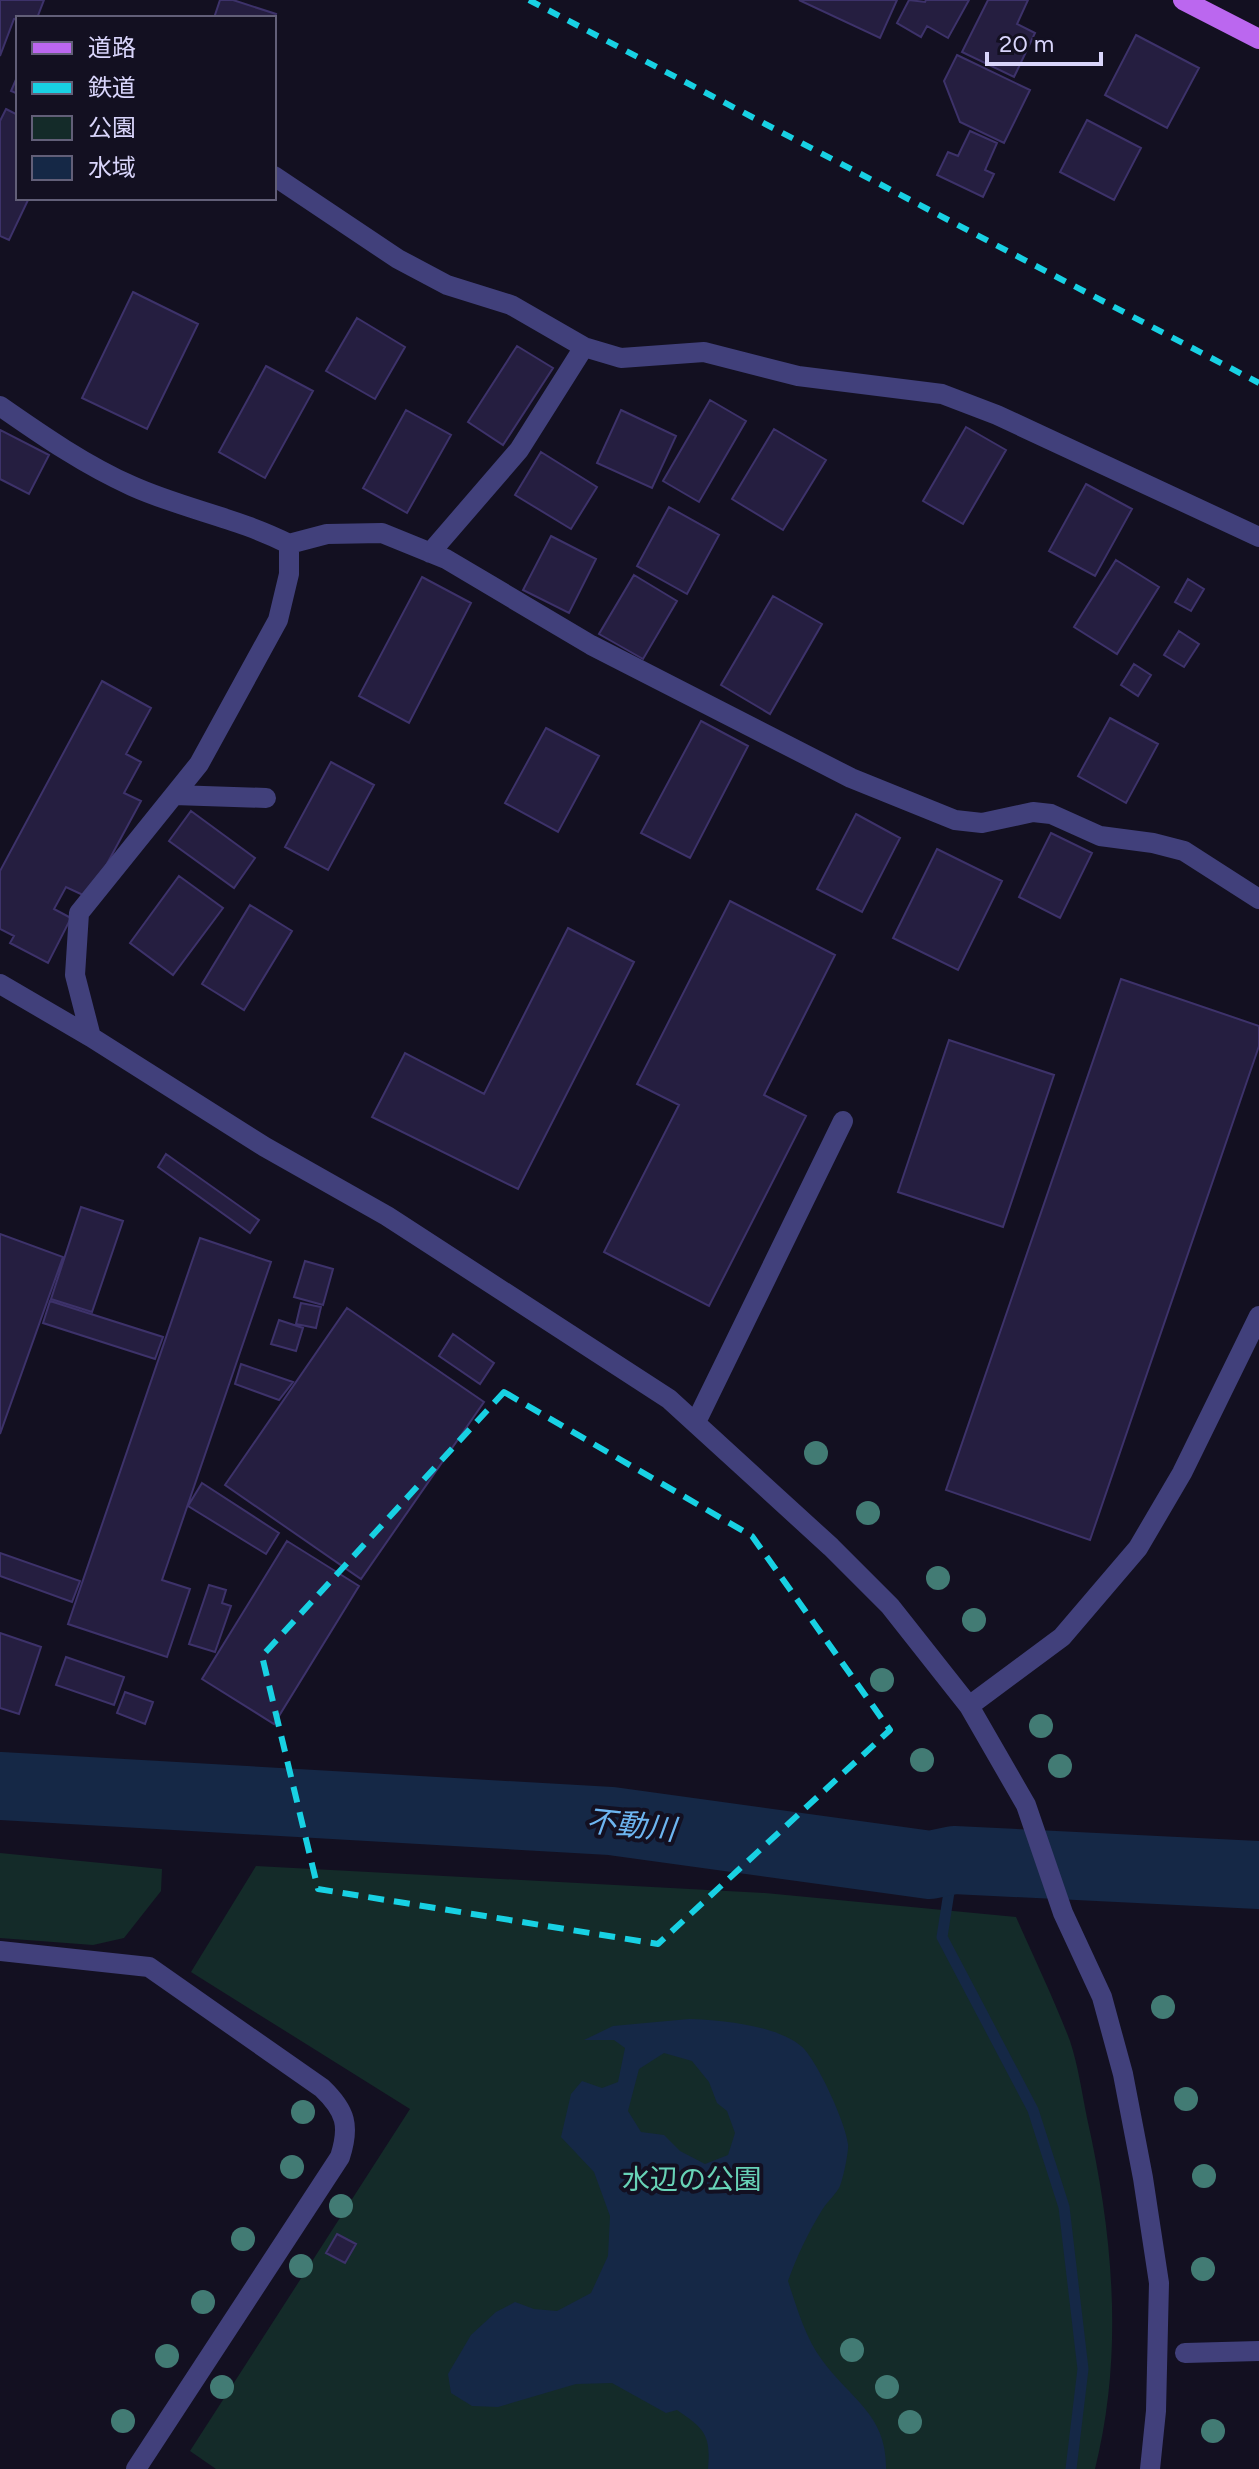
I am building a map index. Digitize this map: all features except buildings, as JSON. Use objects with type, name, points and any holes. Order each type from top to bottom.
[{"type":"main road","points":[[1183,0],[1259,39]]},
{"type":"street","points":[[276,177],[398,259],[447,285],[511,305],[584,347],[621,358],[704,352],[798,376],[942,394],[997,415],[1259,537]]},
{"type":"street","points":[[430,553],[519,450],[584,347]]},
{"type":"street","points":[[0,406],[76,458],[135,488],[246,524],[289,544],[327,534],[382,533],[446,559],[591,645],[851,778],[955,820],[982,823],[1033,812],[1051,814],[1100,836],[1153,843],[1184,851],[1259,899]]},
{"type":"street","points":[[91,1037],[75,975],[79,913],[199,764],[278,620],[289,574],[289,544]]},
{"type":"street","points":[[174,795],[266,798]]},
{"type":"street","points":[[0,984],[91,1037],[265,1147],[387,1216],[669,1399],[890,1606],[969,1706],[1026,1805],[1063,1913],[1102,1997],[1123,2074],[1159,2283],[1156,2411],[1150,2469]]},
{"type":"street","points":[[696,1422],[843,1121]]},
{"type":"street","points":[[969,1706],[1062,1637],[1138,1548],[1182,1473],[1259,1316]]},
{"type":"street","points":[[0,1951],[149,1967],[322,2088],[337,2103],[345,2120],[346,2138],[340,2157],[136,2469]]},
{"type":"street","points":[[1185,2353],[1259,2351]]},
{"type":"highlighted area","points":[[504,1392],[752,1536],[890,1730],[658,1944],[318,1889],[262,1656]]},
{"type":"green space","points":[[0,1853],[162,1869],[161,1891],[124,1938],[93,1945],[0,1938]]},
{"type":"green space","name":"水辺の公園","points":[[256,1866],[765,1893],[1016,1917],[1073,2050],[1103,2205],[1109,2249],[1112,2338],[1110,2382],[1095,2469],[216,2469],[190,2451],[410,2109],[191,1972]]},
{"type":"water","points":[[689,2019],[747,2025],[790,2039],[801,2046],[814,2063],[842,2122],[848,2153],[840,2186],[812,2227],[788,2281],[816,2351],[874,2421],[885,2450],[886,2469],[708,2469],[707,2440],[694,2422],[677,2410],[666,2413],[612,2383],[576,2384],[498,2407],[472,2406],[451,2393],[448,2374],[471,2335],[496,2312],[515,2302],[534,2309],[557,2311],[591,2293],[608,2256],[610,2216],[594,2172],[561,2137],[571,2094],[582,2081],[602,2088],[618,2082],[625,2048],[614,2040],[584,2040],[613,2026]],"holes":[[[664,2053],[692,2061],[709,2082],[717,2103],[727,2111],[735,2133],[728,2155],[705,2164],[680,2151],[664,2135],[641,2132],[628,2111],[639,2069]]]},
{"type":"waterway","name":"不動川","points":[[0,1786],[611,1821],[930,1865],[954,1860],[1259,1875]]},
{"type":"waterway","points":[[954,1860],[942,1937],[1033,2110],[1064,2207],[1083,2369],[1071,2469]]},
{"type":"railway","points":[[529,0],[1259,383]]}]
